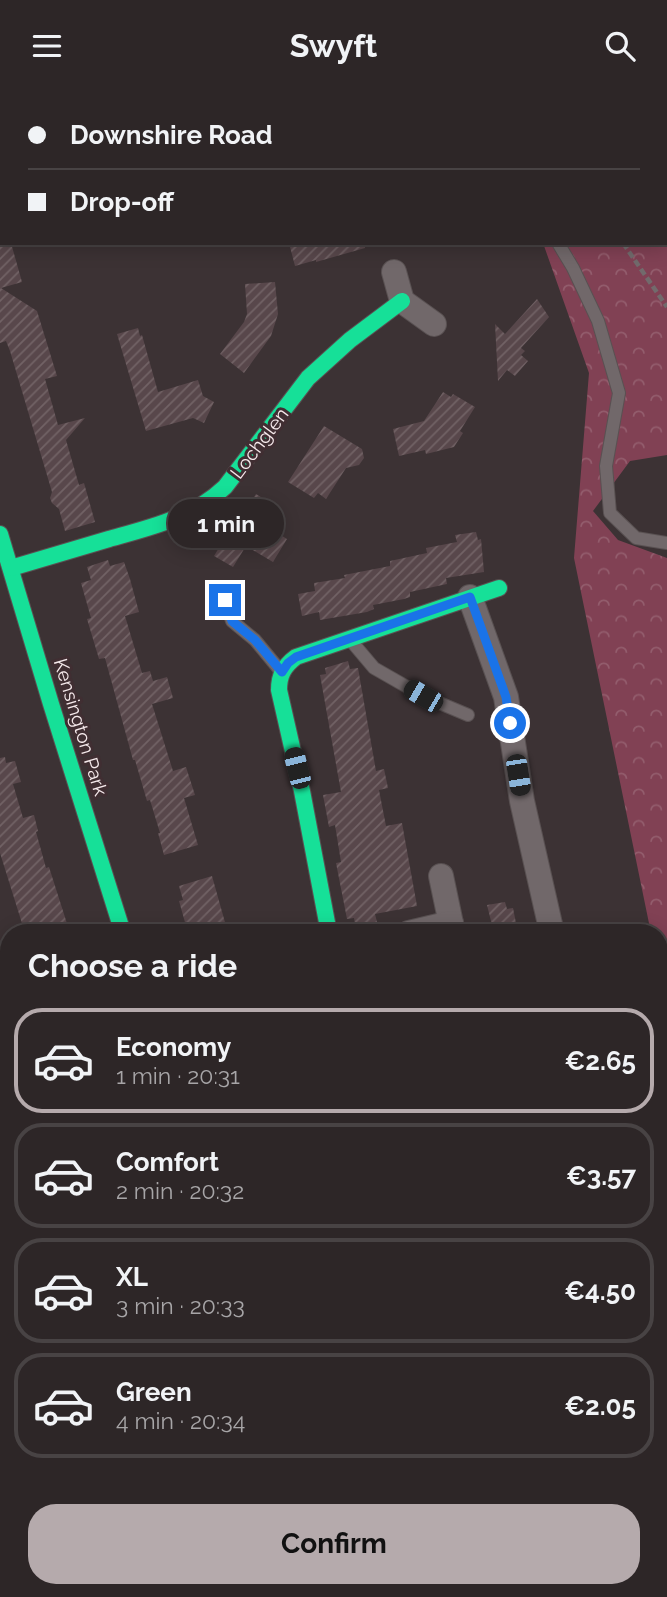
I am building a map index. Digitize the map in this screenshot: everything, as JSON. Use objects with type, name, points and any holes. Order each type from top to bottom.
[{"type":"street","points":[[394,272],[402,301],[434,324]]},
{"type":"street","name":"Lochglen","points":[[10,568],[164,523],[211,501],[230,481],[296,393],[321,365],[402,301]]},
{"type":"street","name":"Kensington Park","points":[[0,534],[120,924]]},
{"type":"street","points":[[327,924],[302,791],[280,700],[279,680],[282,672],[296,657],[499,588]]},
{"type":"street","points":[[470,597],[506,697],[522,801],[550,924]]},
{"type":"street","points":[[441,876],[451,924]]},
{"type":"lane","points":[[559,245],[598,321],[619,393],[606,465],[610,513],[636,538],[667,543]]},
{"type":"lane","points":[[225,600],[232,621],[255,640],[282,672]]},
{"type":"lane","points":[[349,639],[374,668],[423,696],[468,715]]},
{"type":"path","points":[[624,245],[666,306]]},
{"type":"green space","points":[[544,245],[667,245],[667,455],[630,461],[593,511],[618,540],[667,558],[667,924],[649,924],[574,558],[589,373]]},
{"type":"building","points":[[0,245],[12,245],[22,282],[1,288],[37,311],[57,376],[45,379],[58,425],[85,418],[66,440],[79,485],[84,483],[95,522],[65,531],[59,509],[50,498],[52,492],[10,351],[6,341],[0,343]]},
{"type":"building","points":[[290,245],[365,245],[365,248],[295,266]]},
{"type":"building","points":[[275,282],[278,314],[271,336],[244,373],[220,354],[247,314],[245,284]]},
{"type":"building","points":[[537,299],[549,317],[521,348],[525,351],[521,355],[528,361],[515,376],[507,370],[498,381],[495,324],[505,334]]},
{"type":"building","points":[[138,328],[158,392],[198,380],[203,396],[214,402],[204,423],[193,418],[146,431],[117,334]]},
{"type":"building","points":[[443,392],[451,397],[453,394],[475,407],[460,431],[463,433],[454,447],[426,454],[425,450],[399,456],[393,429],[424,421]]},
{"type":"building","points":[[324,426],[362,449],[364,458],[359,465],[346,468],[326,499],[318,493],[314,498],[288,482]]},
{"type":"building","points":[[256,494],[277,507],[266,526],[287,539],[273,562],[246,546],[233,567],[214,556],[228,533],[225,531],[239,510],[244,513]]},
{"type":"building","points":[[476,532],[478,540],[481,539],[484,572],[446,578],[447,584],[410,592],[410,597],[373,605],[374,609],[367,612],[320,620],[319,612],[302,616],[298,594],[315,591],[314,583],[390,566],[390,561],[427,553],[426,548],[457,542],[455,535]]},
{"type":"building","points":[[108,560],[110,566],[124,562],[130,579],[139,612],[125,616],[142,673],[150,671],[153,681],[167,677],[173,698],[152,704],[173,771],[186,767],[195,795],[184,798],[198,845],[164,855],[160,833],[133,760],[105,658],[99,659],[87,619],[91,618],[81,583],[91,580],[87,567]]},
{"type":"building","points":[[348,661],[350,669],[358,668],[376,771],[384,769],[388,788],[379,790],[386,826],[402,823],[417,906],[375,914],[378,924],[355,924],[354,918],[347,919],[336,863],[341,862],[335,825],[329,827],[323,795],[341,792],[320,675],[326,674],[325,668]]},
{"type":"building","points":[[5,757],[6,763],[15,761],[21,782],[13,784],[23,818],[34,815],[46,868],[49,867],[67,924],[22,924],[0,853],[0,758]]},
{"type":"building","points":[[212,876],[225,924],[185,924],[179,901],[183,900],[179,886]]},
{"type":"building","points":[[505,902],[507,909],[513,908],[516,924],[492,924],[487,905]]},
{"type":"traffic: fast","points":[[11,568],[156,525],[199,507],[225,487],[308,378],[350,340],[402,301]]},
{"type":"traffic: fast","points":[[0,534],[120,924]]},
{"type":"traffic: fast","points":[[327,924],[302,791],[279,690],[283,671],[296,657],[499,588]]},
{"type":"route","points":[[225,600],[232,621],[255,640],[282,672],[296,657],[470,597],[506,697],[510,723]]}]
